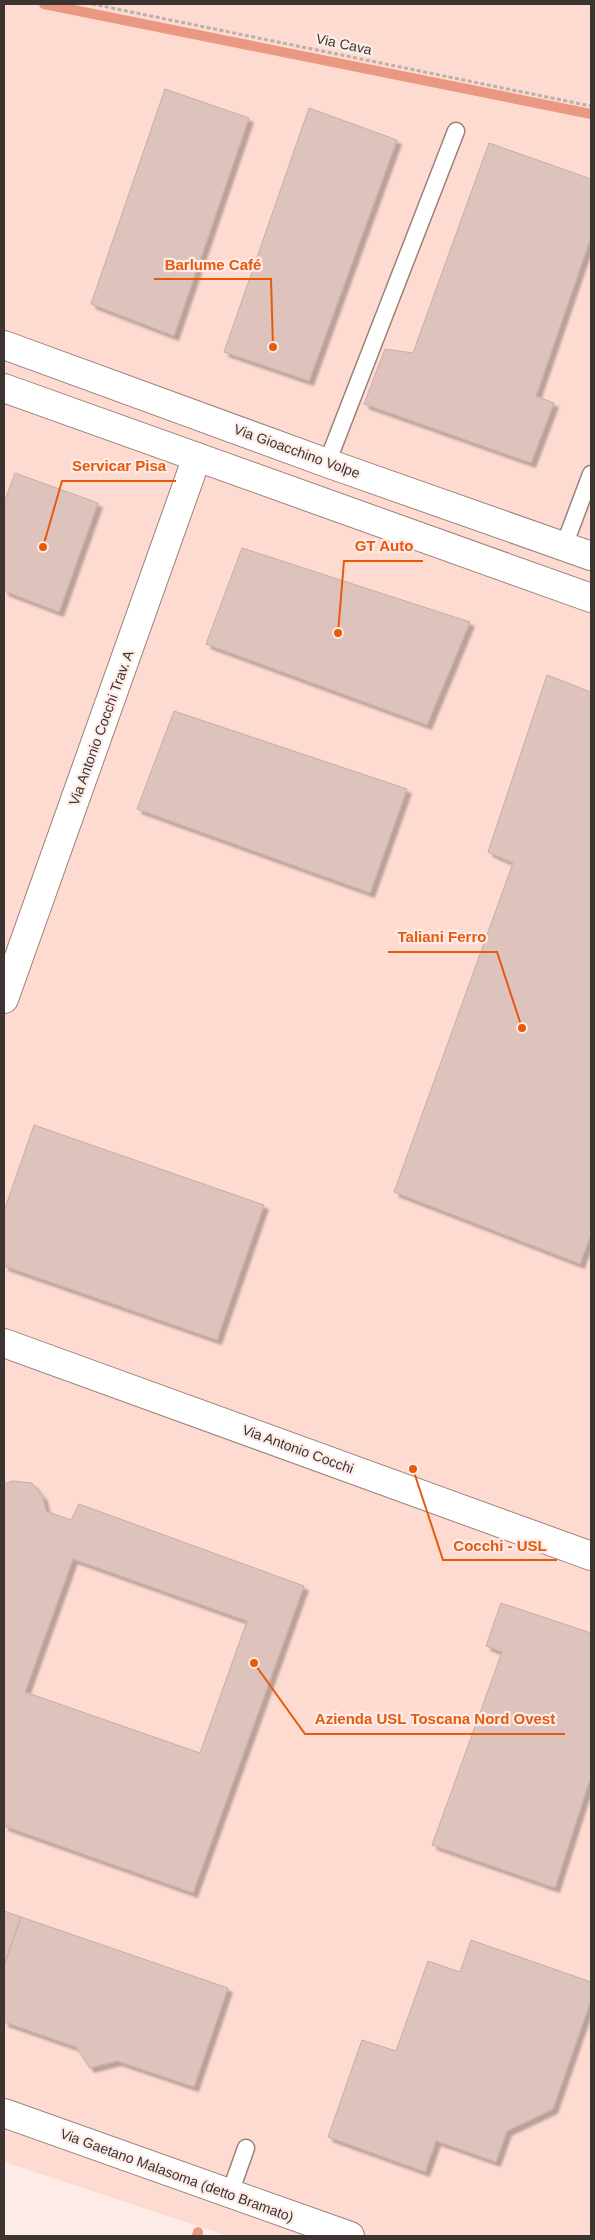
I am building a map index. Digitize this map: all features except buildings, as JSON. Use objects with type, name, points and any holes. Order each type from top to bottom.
[{"type":"street","name":"Via Gioacchino Volpe","points":[[4,345],[327,463],[591,556]]},
{"type":"street","points":[[4,388],[591,598]]},
{"type":"street","name":"Via Antonio Cocchi Trav. A","points":[[4,999],[197,457]]},
{"type":"street","name":"Via Antonio Cocchi","points":[[4,1343],[591,1556]]},
{"type":"street","name":"Via Gaetano Malasoma (detto Bramato)","points":[[4,2114],[350,2236]]},
{"type":"lane","points":[[327,463],[456,131]]},
{"type":"lane","points":[[564,546],[591,474]]},
{"type":"lane","points":[[230,2193],[246,2148]]},
{"type":"path","name":"Via Cava","points":[[92,4],[591,106]]},
{"type":"shaded area","points":[[4,4],[591,4],[591,2236],[228,2236],[4,2162]]},
{"type":"waterway","points":[[44,4],[591,114]]},
{"type":"waterway","points":[[197,2236],[198,2232]]},
{"type":"place","name":"Barlume Café","points":[[273,347]]},
{"type":"place","name":"Servicar Pisa","points":[[43,547]]},
{"type":"place","name":"GT Auto","points":[[338,633]]},
{"type":"place","name":"Taliani Ferro","points":[[522,1028]]},
{"type":"place","name":"Cocchi - USL","points":[[413,1469]]},
{"type":"place","name":"Azienda USL Toscana Nord Ovest","points":[[254,1663]]}]
